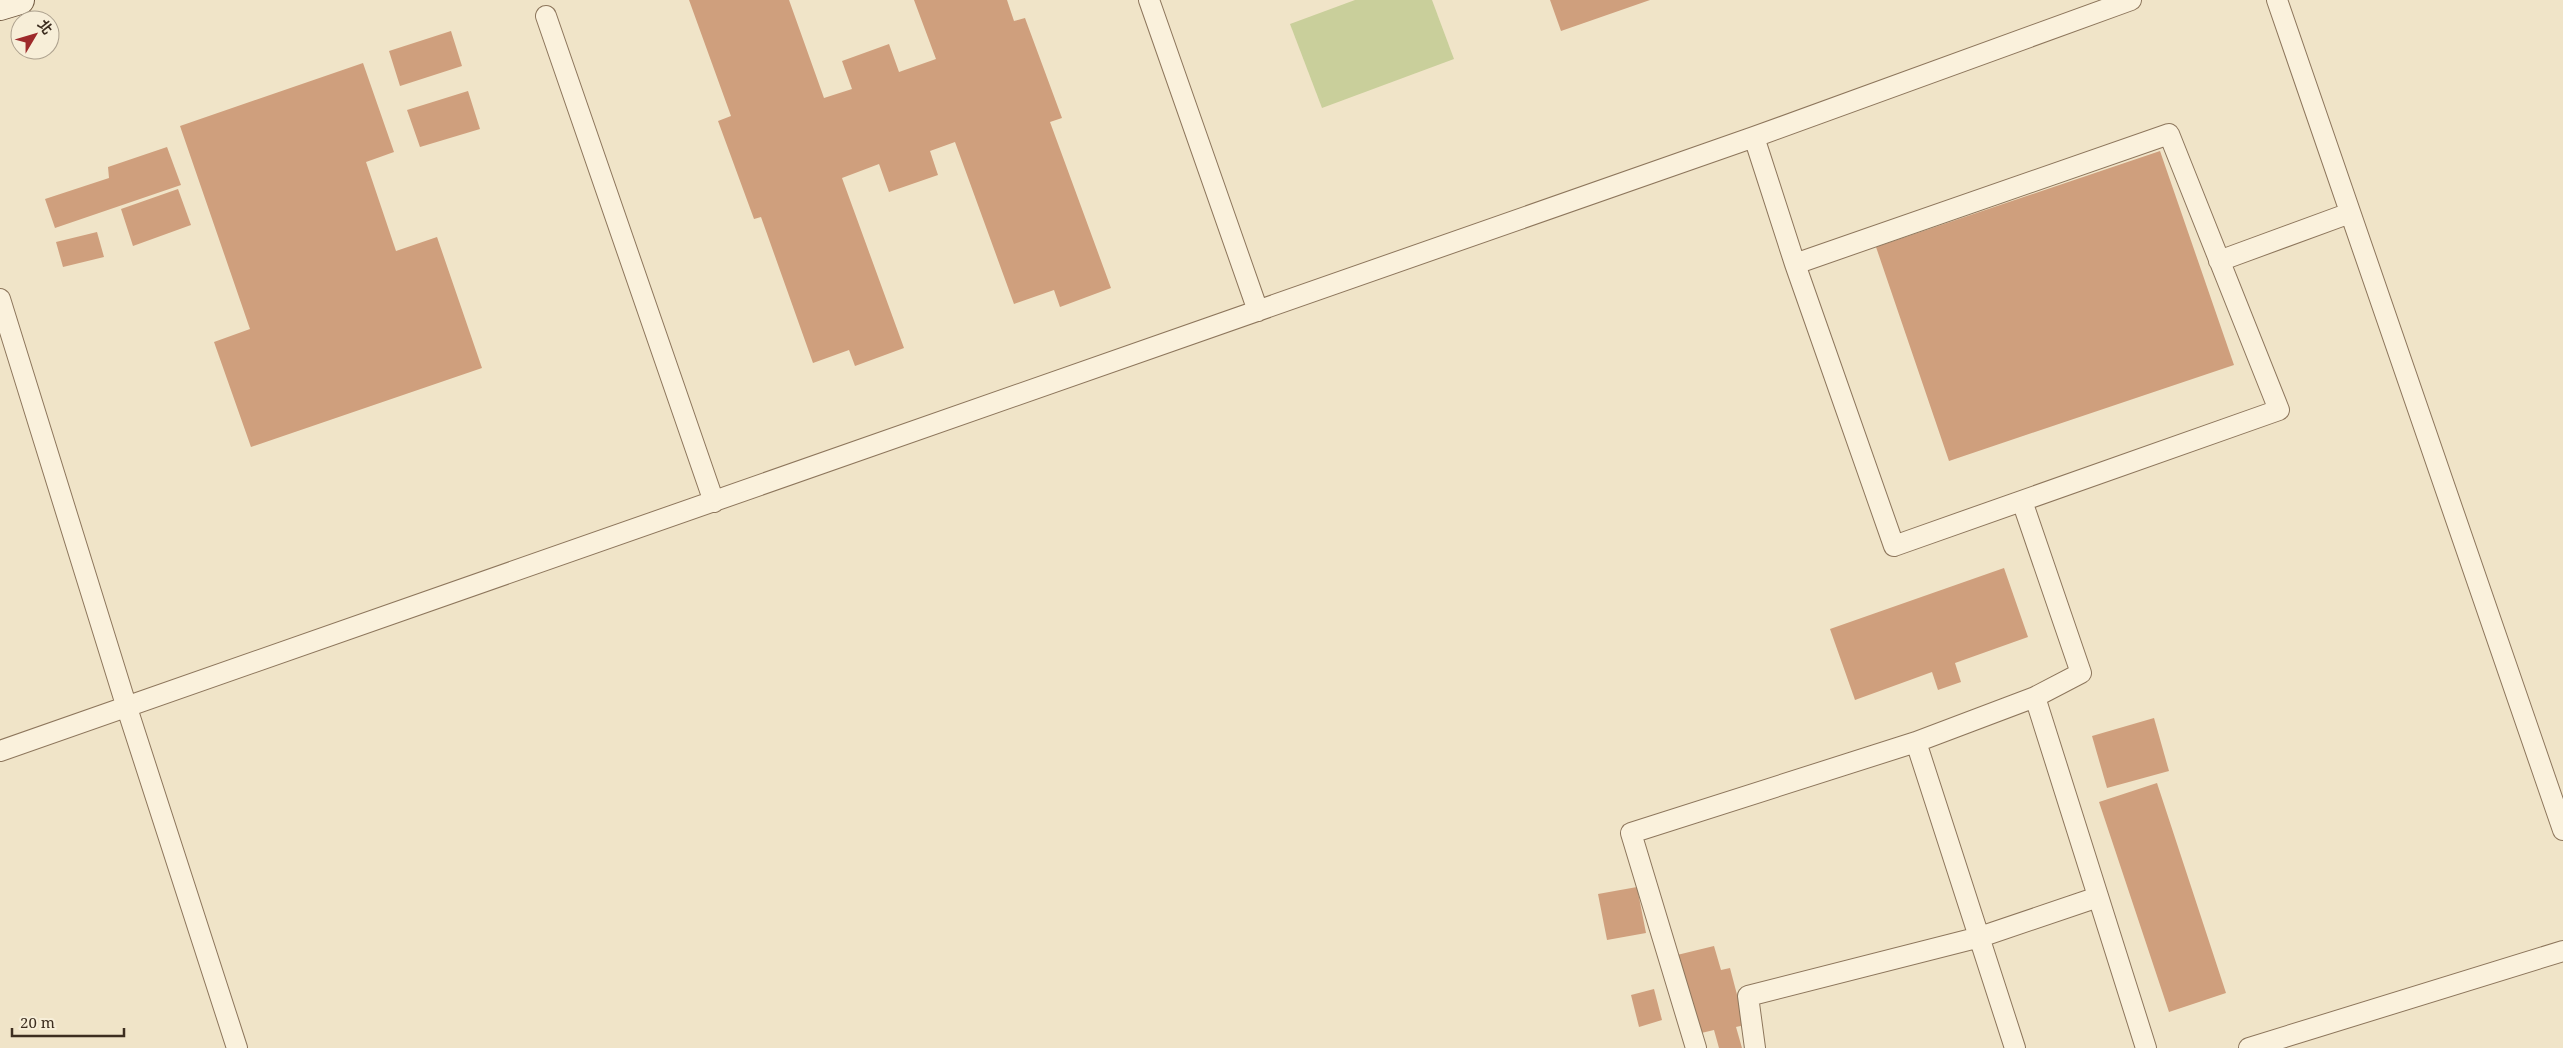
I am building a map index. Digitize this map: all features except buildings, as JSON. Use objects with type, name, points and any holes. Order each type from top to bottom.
[{"type":"street","points":[[0,6],[20,0]]},
{"type":"lane","points":[[1149,0],[1258,311]]},
{"type":"lane","points":[[0,751],[1754,137],[2132,0]]},
{"type":"lane","points":[[2277,0],[2563,830]]},
{"type":"lane","points":[[546,16],[714,502]]},
{"type":"lane","points":[[1754,137],[1795,264],[1894,546],[2279,410],[2169,134],[1795,264]]},
{"type":"lane","points":[[2219,261],[2350,214]]},
{"type":"lane","points":[[0,299],[127,708],[238,1048]]},
{"type":"lane","points":[[1696,1048],[1631,833],[1916,742],[2035,697],[2082,673],[2022,501]]},
{"type":"lane","points":[[2035,697],[2146,1048]]},
{"type":"lane","points":[[1916,742],[2015,1048]]},
{"type":"lane","points":[[1755,1048],[1748,996],[1980,938],[2098,897]]},
{"type":"lane","points":[[2249,1048],[2563,951]]},
{"type":"green space","points":[[1355,0],[1432,0],[1454,59],[1322,108],[1290,24]]}]
